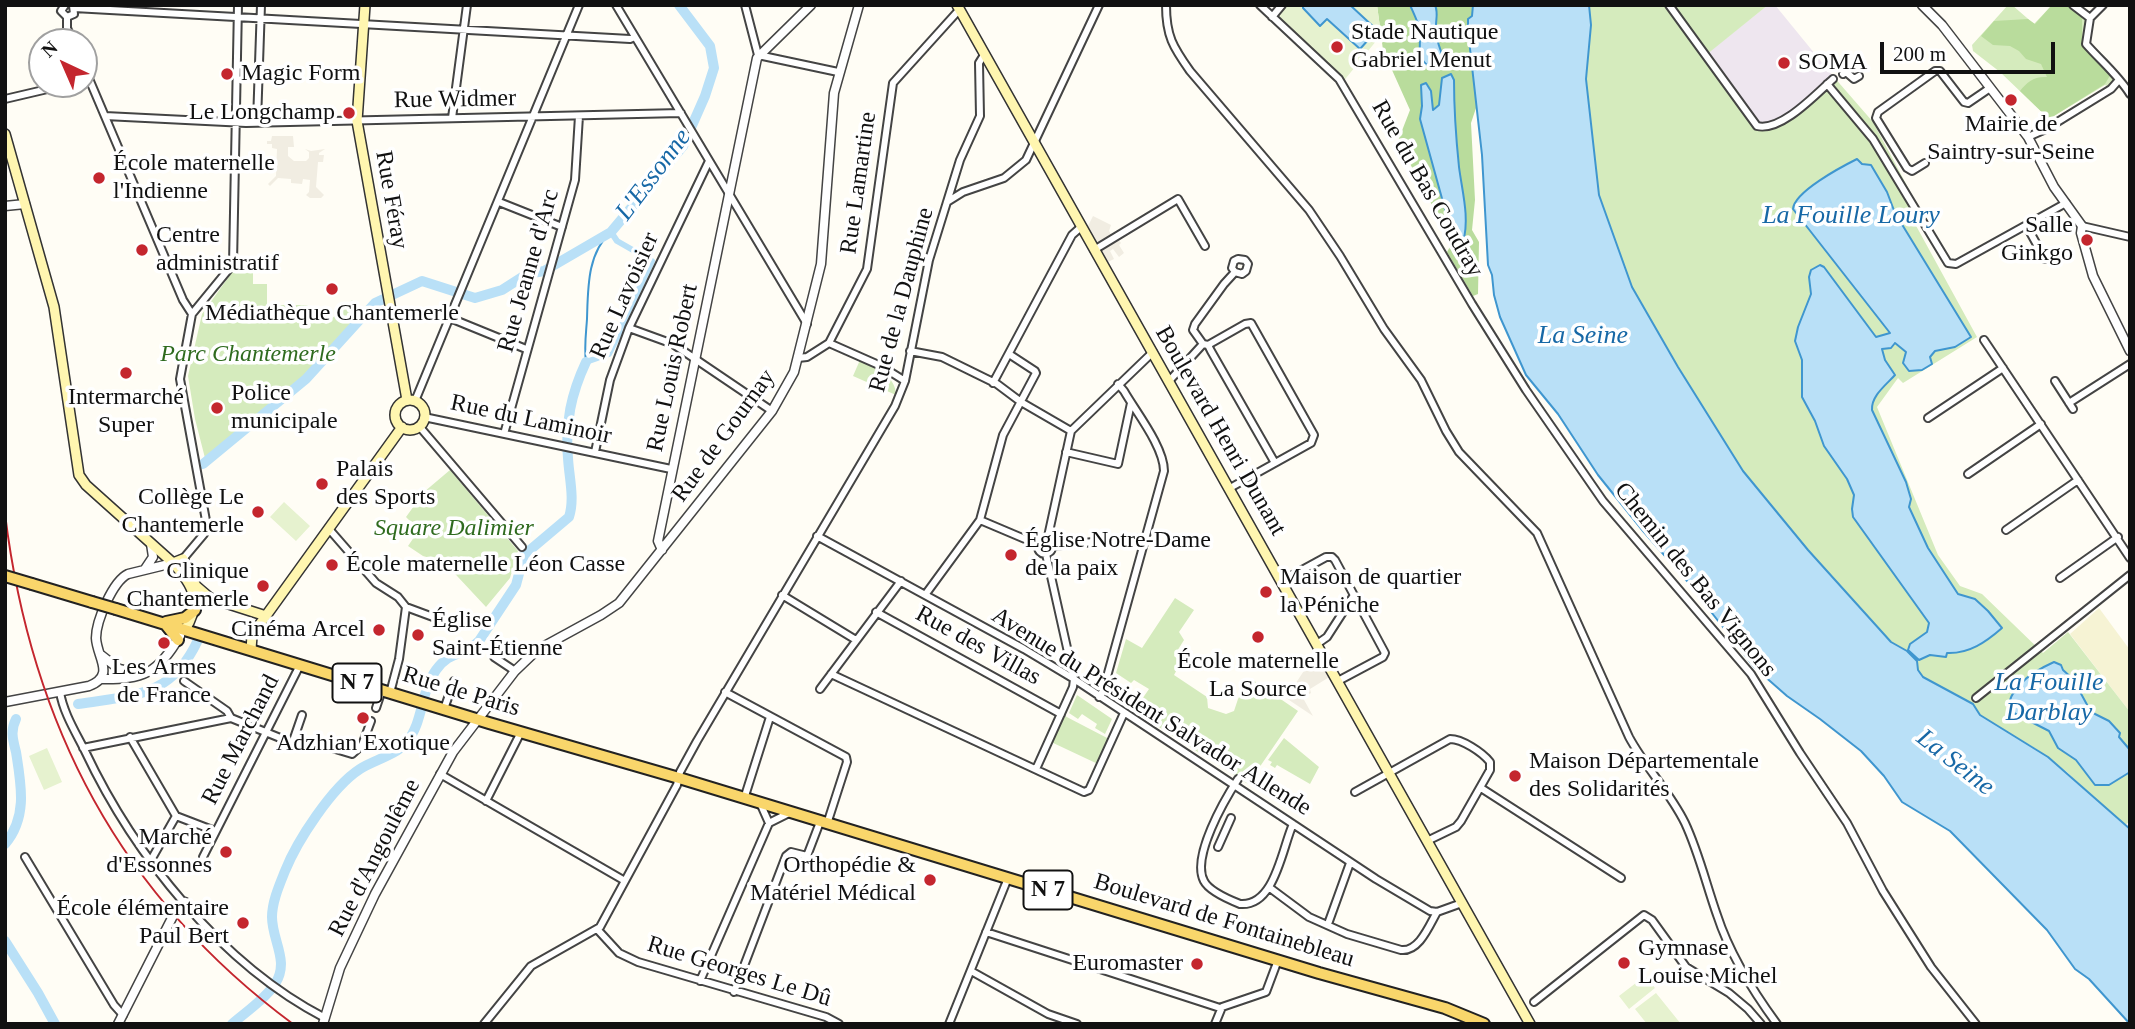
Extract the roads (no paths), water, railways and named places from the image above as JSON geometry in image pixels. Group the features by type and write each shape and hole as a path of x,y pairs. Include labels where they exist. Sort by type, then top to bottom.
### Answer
{"main road":[{"name":"Rue Féray","path":"365,5 357,121 411,401"},
{"name":"Boulevard Henri Dunant","path":"958,8 1170,380 1338,681 1387,775 1530,1024"},
{"path":"5,134 54,307 79,475 86,485 184,576 195,605 185,634"},
{"path":"411,401 423,409 424,417 419,426 409,429 396,421 395,412 399,404 411,401"},
{"path":"251,649 252,636 402,427"},
{"path":"173,563 183,559 196,586 210,598 266,616"},
{"name":"N 7","path":"5,576 164,623 185,634"},
{"path":"164,623 185,618 195,605 210,598"},
{"name":"Rue de Paris","path":"185,634 207,636 438,708 679,778"},
{"name":"Boulevard de Fontainebleau","path":"679,778 761,805 1455,1011 1484,1024"},
{"name":"Boulevard de Fontainebleau","path":"1435,1006 1469,1024"}],"street":[{"path":"183,559 204,534 207,526 180,379 192,314 233,264 238,5"},
{"path":"257,122 261,5"},
{"path":"453,118 467,5"},
{"path":"411,401 450,318 579,5"},
{"path":"616,5 807,324"},
{"path":"745,5 758,55"},
{"path":"758,55 811,5"},
{"name":"Rue de Gournay","path":"479,720 515,671 547,644 611,610 636,583 772,411 790,380 807,324 823,250 834,93 859,5"},
{"name":"Rue de la Dauphine","path":"597,929 677,785 697,741 885,423 905,381 925,274 947,202 963,192 1011,174 1026,160 1099,5"},
{"path":"1166,5 1168,35 1173,47 1210,97 1309,210 1384,329 1421,380 1459,452 1514,507 1542,542 1629,737 1685,823 1717,917 1740,969 1777,1024"},
{"name":"Rue du Bas Coudray","path":"1260,5 1339,79 1472,304"},
{"path":"1272,17 1282,5"},
{"path":"1669,5 1758,126 1769,128 1779,123 1833,79"},
{"path":"1922,5 1935,16 2028,137 2044,169 2082,226 2081,233 2093,275 2130,351"},
{"path":"2073,5 2090,18"},
{"path":"2103,5 2090,18 2086,44 2115,72 2118,81 2130,94"},
{"path":"63,6 62,13 66,17 67,28"},
{"path":"66,17 72,16 73,6 464,31 630,39 635,37"},
{"name":"Rue Lamartine","path":"829,343 869,262 893,83 958,8"},
{"path":"758,55 838,72"},
{"name":"Rue Louis Robert","path":"662,550 658,541 671,469 758,55"},
{"path":"947,202 960,160 980,116 979,63 984,55"},
{"path":"1925,163 1912,171 1907,168 1876,118 1878,112 1935,72 1940,71 1964,102 1968,103 1990,89"},
{"path":"1843,74 1846,72 1854,79 1859,76"},
{"path":"2028,137 2111,89 2118,81"},
{"path":"1827,84 1873,139 1945,260 1956,264 2066,202"},
{"path":"5,99 28,94"},
{"path":"96,98 192,314"},
{"name":"Rue Widmer","path":"105,116 236,122 579,116 683,117"},
{"name":"Rue Jeanne d'Arc","path":"504,434 575,180 579,116"},
{"name":"Rue Lavoisier","path":"595,452 610,380 629,328 709,161"},
{"path":"1094,250 1178,199 1205,246"},
{"path":"499,202 562,227"},
{"path":"5,206 25,204"},
{"path":"2026,225 2045,258"},
{"path":"2082,226 2130,237"},
{"path":"993,383 1072,235 1082,227"},
{"path":"1235,272 1193,327 1275,463"},
{"name":"Chemin des Bas Vignons","path":"1472,304 1603,501 1751,674 1847,823 1883,891 1931,967 1976,1024"},
{"path":"450,318 526,349"},
{"path":"1170,380 1205,345 1251,323 1314,435 1314,439 1230,488"},
{"path":"629,328 666,340 772,411"},
{"path":"1983,340 2130,558"},
{"path":"798,358 807,357 829,343 881,366 905,381"},
{"path":"910,351 942,357 1005,388 1021,402 1071,431"},
{"path":"1046,554 1050,552 1049,543 1071,431 1153,352"},
{"path":"925,594 980,520 1003,435 1036,372 1009,354"},
{"path":"2055,381 2071,406 2130,364"},
{"path":"1928,418 2003,369"},
{"path":"1099,697 1111,666 1160,493 1164,467 1155,443 1118,384"},
{"path":"1066,452 1118,464 1131,403"},
{"name":"Rue du Laminoir","path":"424,417 671,469"},
{"path":"1968,474 2041,425"},
{"path":"419,426 522,547"},
{"path":"2006,530 2078,480"},
{"path":"980,520 1040,545 1135,538 1146,541"},
{"path":"329,528 376,583 406,607 433,617"},
{"name":"Avenue du Président Salvador Allende","path":"817,536 1074,679 1124,713 1236,781 1350,863 1413,902 1437,912"},
{"path":"2060,579 2118,537"},
{"path":"144,570 153,556 151,544"},
{"path":"1040,545 1040,551 1046,554"},
{"path":"1036,769 1073,687 1074,679 1046,554"},
{"path":"1282,581 1326,557 1332,557 1385,650 1383,657 1338,681"},
{"path":"100,679 103,667 96,640 97,629 115,584 122,577 173,563"},
{"path":"1976,698 2130,575"},
{"path":"820,689 901,581"},
{"path":"782,595 856,640"},
{"path":"1317,644 1326,637 1354,595"},
{"path":"376,708 397,667 406,607"},
{"name":"Rue des Villas","path":"877,612 1061,714"},
{"path":"5,702 89,686 100,679 127,678 145,673 166,660 185,634"},
{"path":"101,655 119,669 145,673"},
{"path":"494,657 515,671"},
{"name":"Rue Marchand","path":"203,857 300,665"},
{"path":"831,674 1087,791 1124,713"},
{"path":"184,681 227,711 231,718"},
{"path":"438,708 454,681"},
{"path":"60,692 83,748 113,803 150,860 214,933 278,991 324,1021"},
{"path":"725,692 847,759 824,823 807,856 791,852 786,856 734,992"},
{"path":"293,741 302,715"},
{"path":"744,799 770,717"},
{"path":"83,748 231,718 293,741 309,741 352,754 362,745 371,720"},
{"name":"Rue d'Angoulême","path":"324,1021 340,968 375,894 453,752 479,720"},
{"path":"486,801 521,732"},
{"path":"130,737 176,816 215,831"},
{"path":"1356,792 1439,745 1455,739 1488,759 1490,769 1456,827 1427,841"},
{"path":"440,774 625,881"},
{"path":"1236,781 1208,833 1202,873 1205,883 1234,902 1246,905 1255,901 1270,888 1293,824"},
{"path":"1481,788 1621,878"},
{"path":"761,805 769,823"},
{"path":"700,982 769,823 789,813"},
{"path":"150,860 176,816"},
{"path":"1218,847 1231,818"},
{"path":"1208,833 1222,839"},
{"path":"25,857 122,1014"},
{"path":"1328,923 1350,863"},
{"path":"949,1024 1008,878"},
{"path":"1270,888 1309,917 1328,923 1347,934 1406,951 1416,945 1437,912 1462,903"},
{"path":"118,1024 175,912 185,902"},
{"path":"1534,1002 1644,915 1652,920 1686,967 1728,993 1748,1009 1760,1024"},
{"path":"484,1024 531,966 597,929"},
{"name":"Rue Georges Le Dû","path":"597,929 613,948 626,957 700,982 826,1017 839,1024"},
{"path":"986,932 1220,1009 1266,992 1278,960"},
{"path":"971,971 1048,1014 1077,1024"},
{"path":"1215,1024 1220,1009"}],"water":[{"path":"1303,5 1350,5 1377,30 1360,49 1327,19 1320,26"},
{"path":"1410,5 1435,5 1436,35 1445,66 1431,68 1422,59 1419,27"},
{"name":"La Seine","path":"1473,5 1589,5 1591,25 1586,79 1599,195 1632,287 1743,471 1808,550 1891,642 1907,651 1917,661 1918,670 1923,677 1973,704 1980,715 2048,757 2130,829 2130,1024 2089,979 2075,969 2047,930 1950,831 1902,802 1884,776 1861,751 1787,696 1754,667 1687,581 1598,475 1558,414 1526,375 1500,317 1488,265 1482,155 1468,31 1468,19 1472,16"},
{"path":"1451,74 1454,80 1457,145 1466,214 1463,242 1455,240 1451,231 1420,119 1421,85 1426,83 1431,91 1433,110 1439,105 1442,78"},
{"name":"La Fouille Loury","path":"1857,159 1862,164 1871,165 1887,192 1895,213 1971,337 1955,347 1935,351 1930,357 1932,364 1922,370 1909,371 1903,363 1906,352 1895,343 1891,348 1882,349 1885,360 1895,375 1880,391 1872,405 1906,482 1911,499 1909,507 1928,548 1958,594 1975,599 2002,628 1977,646 1947,653 1946,657 1930,655 1919,660 1908,650 1910,644 1927,632 1929,623 1853,517 1854,495 1847,479 1824,446 1802,397 1802,360 1795,341 1811,294 1811,270 1820,265 1824,267 1876,337 1890,333 1793,209 1795,202 1809,188"},
{"name":"La Fouille Darblay","path":"2054,662 2061,665 2073,679 2091,712 2109,721 2130,750 2130,772 2109,785 2095,785 2076,760 2058,748 2049,731 2008,710 2009,701 2024,680"}],"waterway":[{"path":"203,464 306,379 375,303 422,281 475,298 502,290 527,274 544,271 611,232 683,146 714,68 710,46 679,5"},
{"name":"L'Essonne","path":"586,362 590,272 597,250 611,232"},
{"name":"L'Essonne","path":"611,232 617,241 652,261 621,327"},
{"name":"L'Essonne","path":"586,362 609,354 620,332"},
{"name":"L'Essonne","path":"232,1024 266,995 279,976 281,959 273,926 273,906 285,871 307,830 327,801 349,777 406,743 416,726 427,688 436,670 447,659 479,641 516,585 524,555 569,517 572,495 567,445 568,421 576,386 586,362"},
{"name":"L'Essonne","path":"78,704 133,695 163,683 176,673 198,640"},
{"name":"L'Essonne","path":"5,844 17,823 21,800 13,736 16,719"},
{"name":"L'Essonne","path":"5,941 55,1024"}],"railway":[{"path":"5,514 18,591 37,665 62,734 94,800 133,862 179,920 232,974 293,1024"}],"place":[{"name":"Stade Nautique Gabriel Menut","path":"1337,47"},
{"name":"SOMA","path":"1784,63"},
{"name":"Magic Form","path":"227,74"},
{"name":"Mairie de Saintry-sur-Seine","path":"2011,100"},
{"name":"Le Longchamp","path":"349,113"},
{"name":"École maternelle l'Indienne","path":"99,178"},
{"name":"Salle Ginkgo","path":"2087,240"},
{"name":"Centre administratif","path":"142,250"},
{"name":"Médiathèque Chantemerle","path":"332,289"},
{"name":"Intermarché Super","path":"126,373"},
{"name":"Police municipale","path":"217,408"},
{"name":"Palais des Sports","path":"322,484"},
{"name":"Collège Le Chantemerle","path":"258,512"},
{"name":"Église Notre-Dame de la paix","path":"1011,555"},
{"name":"École maternelle Léon Casse","path":"332,565"},
{"name":"Clinique Chantemerle","path":"263,586"},
{"name":"Maison de quartier la Péniche","path":"1266,592"},
{"name":"Cinéma Arcel","path":"379,630"},
{"name":"Église Saint-Étienne","path":"418,635"},
{"name":"École maternelle La Source","path":"1258,637"},
{"name":"Les Armes de France","path":"164,643"},
{"name":"Adzhian Exotique","path":"363,718"},
{"name":"Maison Départementale des Solidarités","path":"1515,776"},
{"name":"Marché d'Essonnes","path":"226,852"},
{"name":"Orthopédie & Matériel Médical","path":"930,880"},
{"name":"École élémentaire Paul Bert","path":"243,923"},
{"name":"Gymnase Louise Michel","path":"1624,963"},
{"name":"Euromaster","path":"1197,964"}],"park label":[{"name":"Parc Chantemerle","path":"248,355"},
{"name":"Square Dalimier","path":"454,529"}]}
